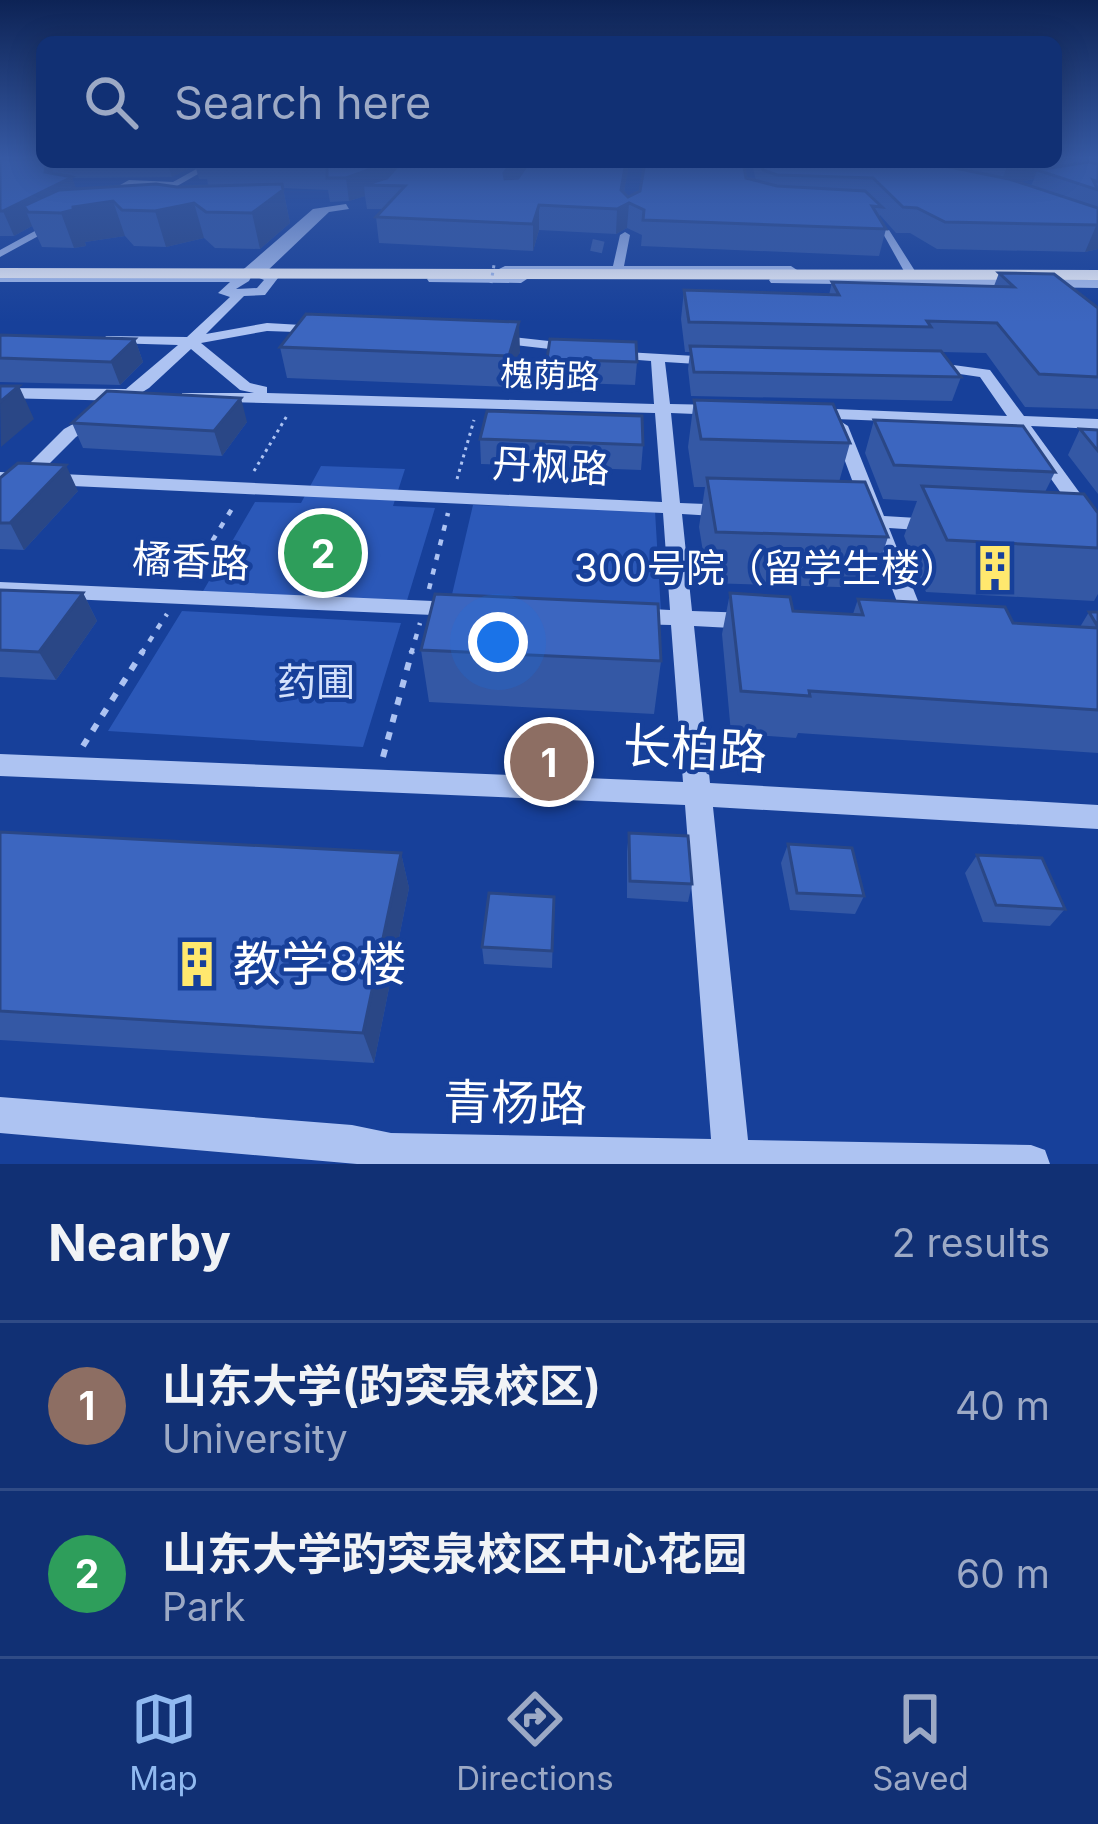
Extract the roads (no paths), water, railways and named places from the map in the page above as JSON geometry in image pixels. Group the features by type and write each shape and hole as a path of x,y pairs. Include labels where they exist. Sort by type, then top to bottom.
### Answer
{"main road":[{"path":"0,273 250,280 1034,282 1098,277"}],"street":[{"path":"0,503 70,433 130,394 190,341 322,213"},
{"path":"0,254 74,214"},
{"path":"874,214 909,271"},
{"path":"618,269 626,228"},
{"path":"591,269 596,252"},
{"path":"250,280 591,269 1098,277"},
{"path":"1034,282 1058,301"},
{"path":"100,339 190,341 267,327 336,331"},
{"path":"474,338 658,360 726,361"},
{"path":"190,341 244,387 297,399"},
{"path":"658,360 731,1157"},
{"path":"909,365 955,366 985,373 1098,534"},
{"path":"0,393 154,395"},
{"name":"槐荫路","path":"178,395 749,411"},
{"path":"792,412 1098,424"},
{"path":"836,414 917,627"},
{"name":"丹枫路","path":"0,477 762,513"},
{"path":"830,518 965,527"},
{"path":"1076,534 1098,534"},
{"name":"橘香路","path":"0,589 471,610"},
{"path":"611,616 776,622"},
{"name":"长柏路","path":"0,764 698,794 1098,817"},
{"name":"青杨路","path":"0,1115 352,1144 391,1153 1031,1164"}],"tunnel":[{"path":"596,252 599,239"}],"place":[{"name":"山东大学趵突泉校区中心花园","path":"323,553"},
{"name":"300号院（留学生楼）","path":"995,568"},
{"name":"山东大学(趵突泉校区)","path":"549,762"},
{"name":"教学8楼","path":"197,964"}],"park label":[{"name":"药圃","path":"316,682"}]}
